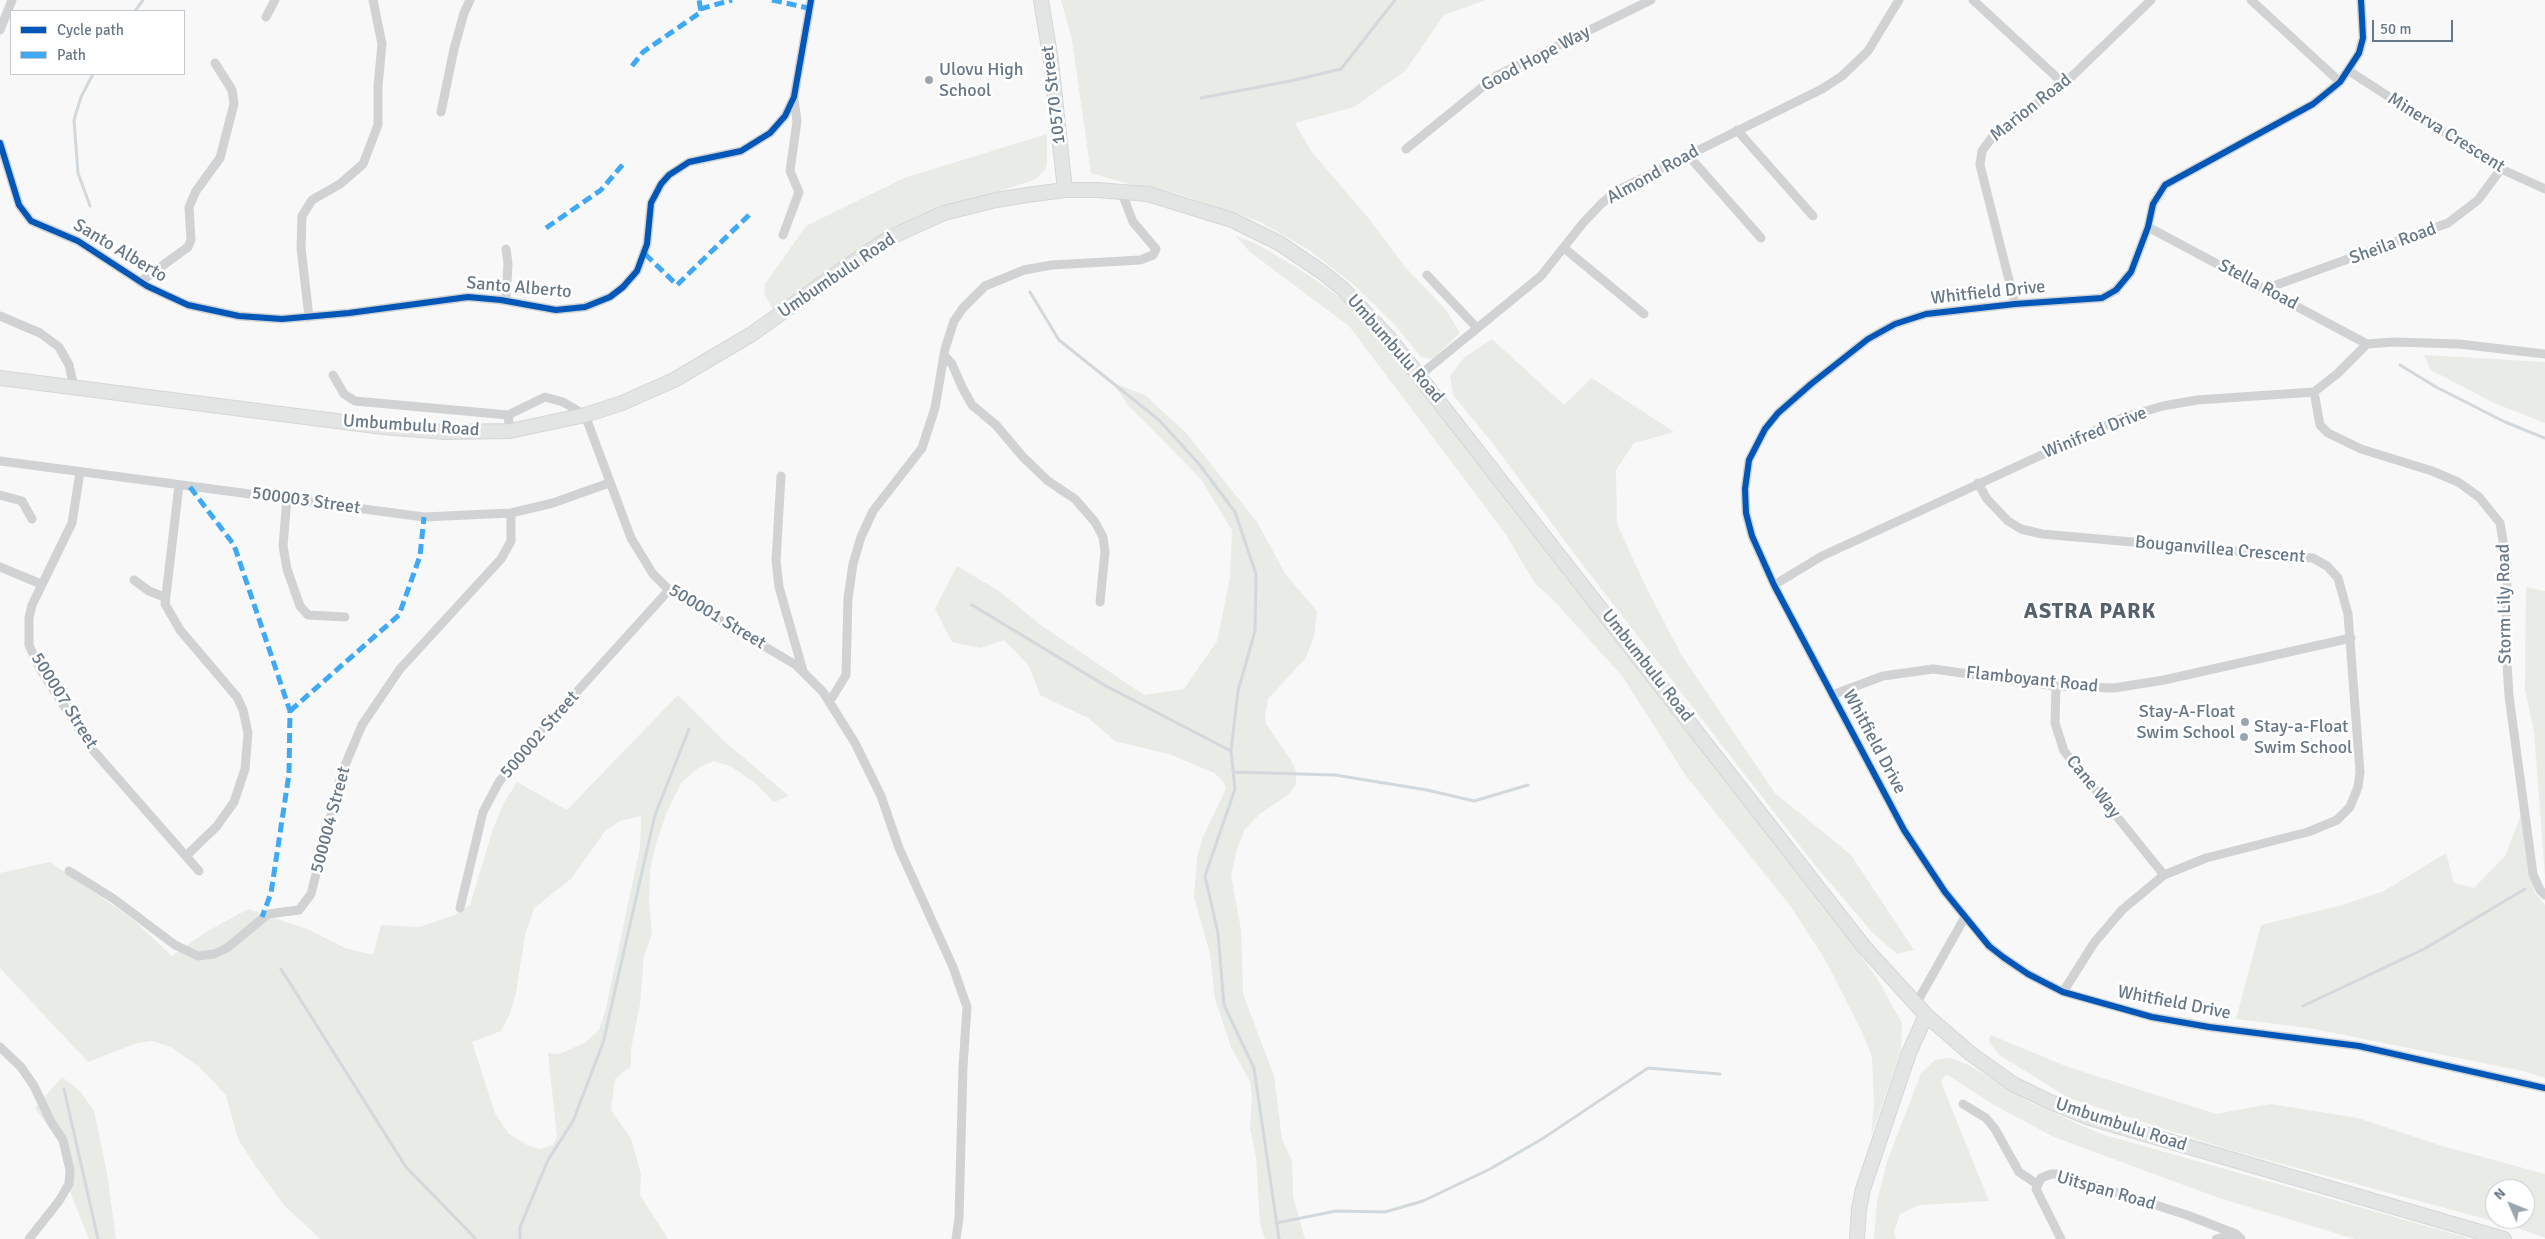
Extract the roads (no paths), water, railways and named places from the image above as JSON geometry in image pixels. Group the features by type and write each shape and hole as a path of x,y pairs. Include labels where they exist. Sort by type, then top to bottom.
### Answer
{"main road":[{"name":"10570 Street","path":"1041,0 1065,190"},
{"name":"Umbumbulu Road","path":"0,378 382,427 445,432 510,431 585,415 629,400 696,368 752,334 865,253 923,222 996,200 1065,190 1121,191 1157,196 1232,220 1255,229 1296,253 1343,289 1390,338 1865,948 1926,1015 2002,1077 2050,1102 2090,1118 2504,1239"},
{"path":"1857,1239 1859,1209 1863,1189 1906,1061 1926,1015"}],"street":[{"path":"0,30 12,0"},
{"path":"266,17 275,0"},
{"path":"310,317 301,248 302,216 312,200 340,184 364,164 378,125 378,86 382,44 373,0"},
{"path":"441,112 456,40 470,0"},
{"name":"Santo Alberto","path":"0,142 19,204 30,221 78,242 166,297 208,310 264,318 310,317 454,298 484,298 556,310 571,310 601,302 628,282 640,265 647,244 651,202 660,184 679,166 688,162 741,151 761,140 785,116 794,96 811,0"},
{"name":"Good Hope Way","path":"1406,148 1492,78 1650,0"},
{"name":"Almond Road","path":"1420,375 1541,276 1595,210 1618,190 1687,154 1822,89 1842,76 1868,51 1899,0"},
{"path":"1973,0 2064,84"},
{"name":"Marion Road","path":"2016,304 1980,165 1982,151 1993,136 2064,84 2151,0"},
{"path":"2251,0 2340,82"},
{"name":"Whitfield Drive","path":"2361,0 2363,38 2359,53 2340,82 2313,104 2166,185 2153,204 2148,227 2131,272 2116,290 2102,298 2016,304 1926,314 1894,324 1868,339 1837,362 1778,413 1759,439 1749,460 1745,489 1746,513 1752,536 1774,585 1904,830 1964,917 1989,946 2003,958 2028,974 2063,992 2152,1017 2359,1046 2545,1088"},
{"path":"140,282 188,246 191,240 188,207 196,191 220,158 234,104 232,90 215,63"},
{"name":"Minerva Crescent","path":"2349,71 2501,169 2545,189"},
{"path":"783,235 799,192 790,171 797,121 794,96"},
{"path":"1737,130 1813,216"},
{"path":"1687,154 1761,238"},
{"name":"Sheila Road","path":"2266,289 2448,223 2478,200 2501,169"},
{"path":"830,701 846,674 848,598 853,564 861,537 873,511 922,448 935,408 944,355 954,321 963,308 985,286 999,278 1042,266 1140,260 1153,255 1156,249 1133,222 1121,191"},
{"name":"Stella Road","path":"2148,227 2366,344"},
{"path":"1564,248 1644,314"},
{"path":"506,249 508,263 506,301"},
{"path":"1426,275 1477,328"},
{"path":"0,316 40,333 59,347 69,365 74,387"},
{"path":"2314,392 2337,374 2366,344 2393,342 2459,344 2545,354"},
{"path":"944,355 952,364 972,405 996,425 1041,475 1075,499 1095,522 1103,537 1105,552 1100,602"},
{"path":"333,375 344,394 356,401 508,416 545,397 563,402 585,415"},
{"name":"Winifred Drive","path":"1774,585 1822,556 2122,418 2163,406 2197,400 2314,392"},
{"name":"Storm Lily Road","path":"2314,392 2320,425 2328,433 2360,449 2432,471 2458,482 2479,497 2500,523 2507,564 2506,647 2509,696 2528,850 2536,883 2545,895"},
{"name":"500001 Street","path":"585,415 631,538 653,574 669,590 779,654 803,672 830,701 855,743 881,796 900,848 964,992 967,1007 963,1066 959,1218 956,1239"},
{"path":"508,416 510,431"},
{"name":"500003 Street","path":"0,461 424,517 511,513 554,503 609,483"},
{"name":"500007 Street","path":"80,472 72,523 32,605 28,630 29,644 40,670 92,749 199,870"},
{"path":"781,476 776,561 779,587 803,672"},
{"name":"Bouganvillea Crescent","path":"1978,483 1987,499 2008,521 2021,528 2042,534 2313,558 2327,566 2338,578 2348,614 2360,772 2358,787 2350,807 2337,820 2308,832 2206,858 2164,875 2122,910 2094,943 2075,970 2063,992"},
{"path":"179,485 164,597 168,612 180,630 237,697 243,710 248,733 244,769 234,802 217,826 186,856"},
{"path":"0,495 22,501 32,519"},
{"path":"287,498 283,546 287,569 300,606 308,615 345,617"},
{"name":"500004 Street","path":"69,872 114,899 174,945 198,956 214,954 227,948 268,914 299,910 311,894 341,775 362,725 400,669 501,559 511,541 511,513"},
{"path":"0,567 41,584"},
{"path":"134,580 153,594 164,597"},
{"name":"500002 Street","path":"460,908 483,812 499,782 525,749 669,590"},
{"name":"Flamboyant Road","path":"1832,695 1883,676 1932,669 2056,686 2114,688 2156,682 2351,638"},
{"name":"Cane Way","path":"2056,686 2055,723 2064,751 2164,875"},
{"path":"1916,1004 1964,917"},
{"path":"0,1047 21,1067 63,1140 70,1170 68,1184 59,1201 29,1239"},
{"path":"1963,1104 1986,1118 1995,1129 2019,1172 2037,1184"},
{"name":"Uitspan Road","path":"2061,1239 2037,1192 2037,1184 2044,1176 2058,1174 2187,1215 2239,1236"},
{"name":"Uitspan Road","path":"2216,1239 2239,1236"}],"waterway":[{"path":"136,10 143,0"},
{"path":"1201,98 1341,69 1395,0"},
{"path":"90,206 78,173 74,120 81,97 92,75"},
{"path":"1030,292 1059,340 1159,420 1199,464 1235,512 1256,574 1255,631 1238,691 1231,751 1235,789 1205,876 1218,933 1224,1005 1254,1068 1279,1239"},
{"path":"2400,365 2436,387 2505,422 2545,438"},
{"path":"972,605 1106,686 1231,751"},
{"path":"520,1239 520,1227 548,1160 573,1121 603,1043 655,815 689,729"},
{"path":"1233,772 1335,775 1427,790 1474,801 1528,785"},
{"path":"2303,1006 2424,949 2525,889"},
{"path":"281,969 406,1167 476,1239"},
{"path":"1276,1223 1336,1211 1385,1212 1423,1201 1490,1169 1542,1139 1648,1068 1720,1074"},
{"path":"64,1089 98,1239"}],"place":[{"name":"Ulovu High School","path":"929,80"},
{"name":"Stay-A-Float Swim School","path":"2245,722"},
{"name":"Stay-a-Float Swim School","path":"2244,737"}],"district":[{"name":"ASTRA PARK","path":"2090,612"}]}
